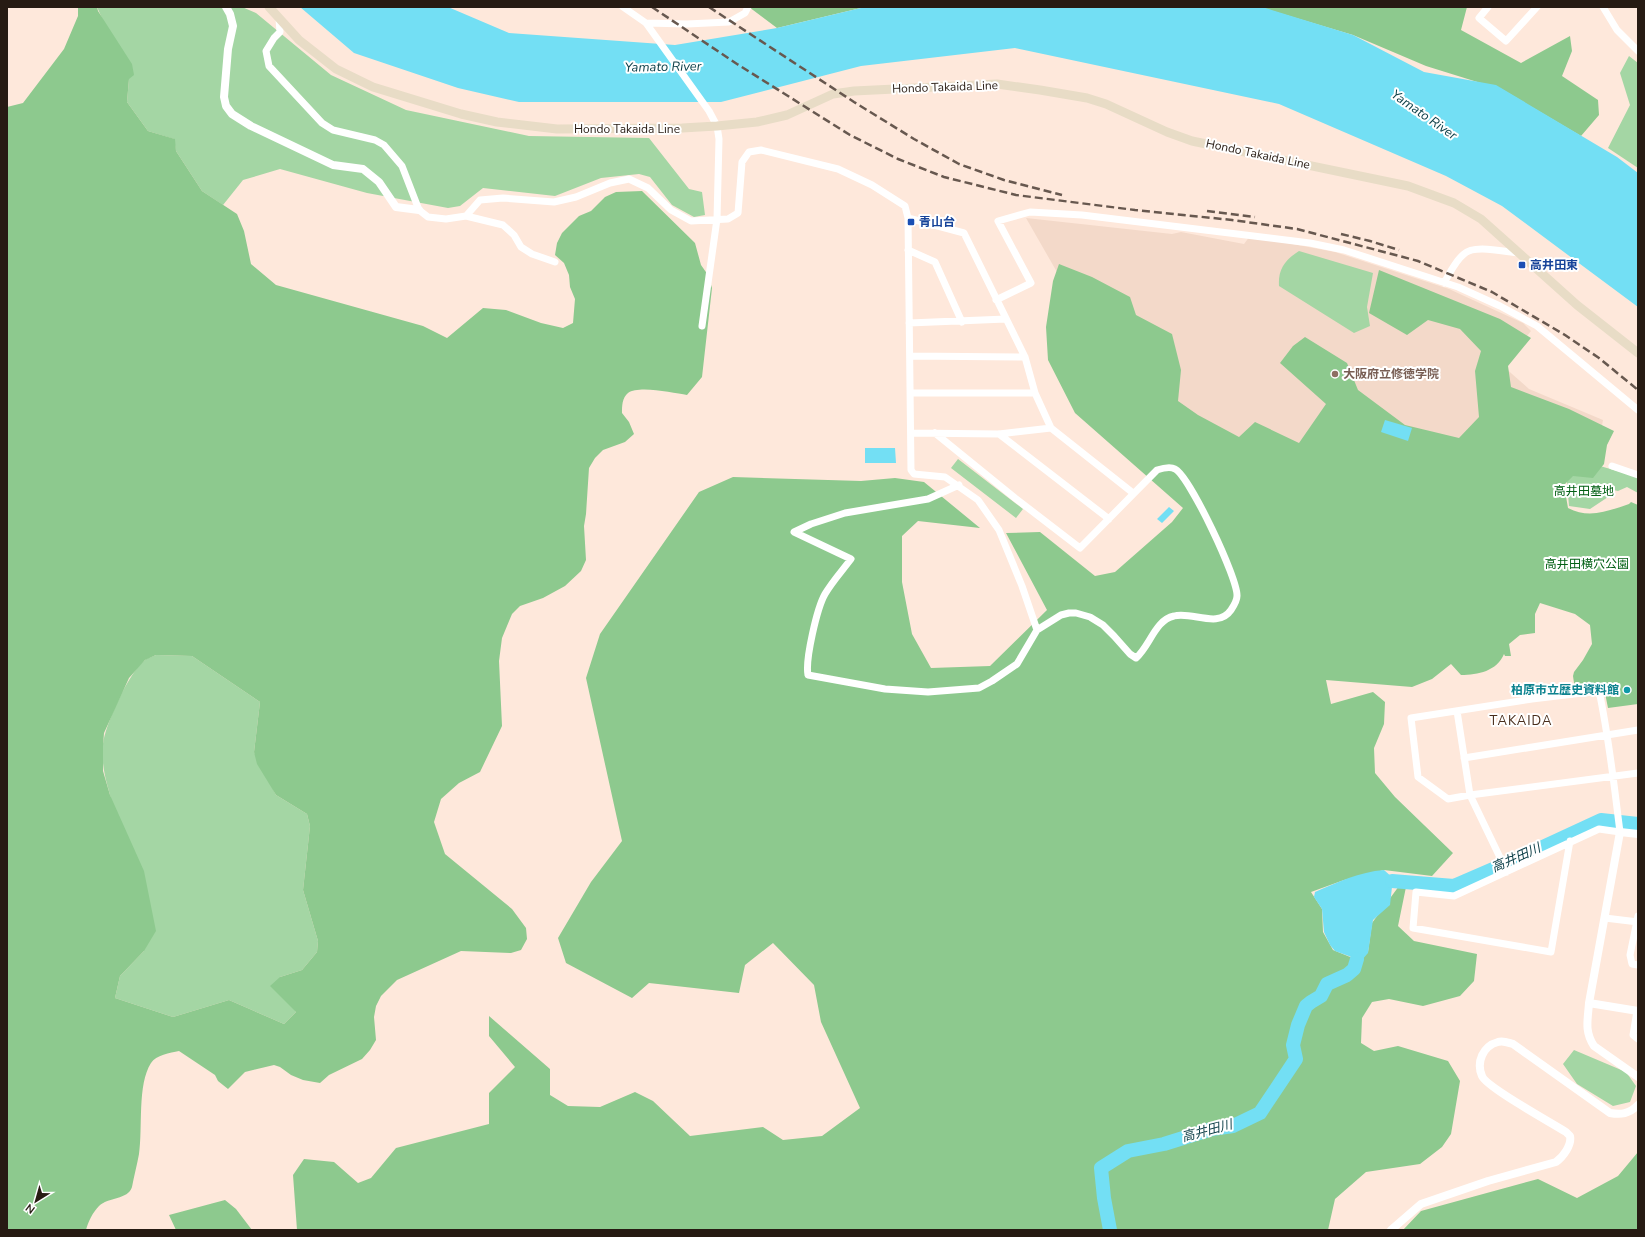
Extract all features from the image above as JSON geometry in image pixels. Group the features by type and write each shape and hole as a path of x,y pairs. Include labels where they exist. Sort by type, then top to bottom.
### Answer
{"main road":[{"name":"Hondo Takaida Line","path":"269,7 299,40 336,69 373,88 468,116 498,122 557,129 682,128 757,122 787,115 833,94 854,91 997,84 1087,98 1106,104 1167,132 1192,141 1408,186 1454,203 1481,219 1577,305 1638,353"}],"street":[{"path":"226,7 230,14 233,26 228,49 224,97 226,106 232,114 251,126 333,164 364,170 379,182 396,207 419,210 428,217 446,219 466,216 503,225 514,235 522,247 532,254 555,262"},
{"path":"623,7 648,26 709,111 717,126 719,139 717,219 702,326"},
{"path":"648,26 730,22 745,13 748,7"},
{"path":"1488,7 1479,18 1506,42 1533,8"},
{"path":"1603,7 1617,30 1638,51"},
{"path":"279,19 280,32 274,38 266,52 270,66 322,123 334,130 375,140 384,145 402,166 419,210"},
{"path":"466,216 480,200 503,198 554,202 576,197 610,183 629,179 648,188 671,210 691,222 728,219 738,213 742,162 748,152 762,150 838,169 872,185 905,206 908,218 911,470 914,474 945,477 959,485 978,500 999,530 1022,586 1037,630"},
{"path":"996,300 1031,283 998,221 1030,212 1082,215 1310,243 1344,250 1458,287 1500,306 1537,326 1638,410"},
{"path":"908,218 964,233 1024,357 1035,393 1051,428 1133,493"},
{"path":"1444,283 1451,270 1464,253 1477,249 1489,249 1502,252 1519,253"},
{"path":"908,250 935,262 962,322"},
{"path":"909,323 1006,319"},
{"path":"910,356 1024,357"},
{"path":"910,393 1035,393"},
{"path":"911,432 999,434 1051,428"},
{"path":"935,433 1015,498 1080,548 1157,470 1167,467 1175,468 1184,478 1217,541 1236,586 1237,597 1231,610 1224,618 1214,619 1191,615 1175,615 1168,618 1153,635 1143,652 1136,658 1130,654 1103,625 1090,617 1076,613 1061,615 1037,630 1017,664 979,688 928,692 892,689 808,675 807,669 812,638 824,595 851,559 794,532 811,524 845,513 928,499 959,485"},
{"path":"999,434 1108,519"},
{"path":"1612,466 1638,475"},
{"path":"1638,773 1612,777 1470,795 1448,799 1418,777 1411,718 1532,699 1599,691 1606,735 1612,777 1619,825 1586,1023 1589,1039 1594,1046 1638,1077"},
{"path":"1457,711 1470,795 1504,867"},
{"path":"1464,758 1638,730"},
{"path":"1570,841 1552,952 1413,928 1416,892 1454,896 1504,867 1599,829 1619,825 1638,834"},
{"path":"1604,918 1638,920 1630,955 1632,964 1638,965"},
{"path":"1589,1003 1637,1011 1633,1035 1638,1038"},
{"path":"1391,1230 1421,1204 1488,1181 1556,1162 1560,1160 1570,1144 1570,1136 1566,1132 1484,1080 1479,1065 1481,1055 1488,1047 1498,1042 1513,1044 1610,1113 1622,1114 1634,1109 1638,1105"}],"shaded area":[{"name":"大阪府立修徳学院","path":"1026,218 1172,234 1181,232 1244,244 1250,236 1335,252 1449,289 1523,323 1531,331 1503,366 1529,389 1603,420 1595,463 1378,521 1175,409 1065,286"}],"green space":[{"path":"78,7 97,7 98,11 132,64 134,75 129,79 127,102 148,131 175,139 176,151 202,191 237,214 244,231 251,264 276,285 423,326 447,338 483,308 506,310 541,323 563,328 573,323 575,299 570,287 569,275 564,263 555,255 557,243 562,233 579,216 591,211 605,197 616,192 642,191 695,243 701,265 708,275 712,288 702,377 687,395 657,390 640,390 628,393 623,400 622,413 629,422 634,434 625,442 603,450 595,458 589,468 584,526 586,560 581,571 565,586 543,598 520,606 512,614 502,638 499,661 502,726 480,772 459,783 441,799 434,822 445,854 512,909 526,928 527,939 521,950 511,953 461,951 397,980 381,996 376,1006 374,1017 376,1040 370,1050 362,1059 329,1075 320,1083 303,1080 274,1065 245,1072 228,1089 218,1081 215,1075 179,1051 156,1058 151,1063 144,1083 141,1107 139,1154 130,1191 99,1206 91,1217 86,1230 7,1230 7,107 23,103 64,49 78,16","holes":["156,655 192,656 260,702 254,752 257,764 276,795 307,814 310,826 303,890 318,941 317,952 302,970 280,977 270,986 296,1012 284,1024 229,1000 173,1017 115,998 120,976 144,951 156,931 144,871 110,795 103,771 104,733 129,678 145,660"]},
{"path":"97,7 242,7 256,13 331,75 406,110 529,136 649,138 689,189 702,192 705,215 694,217 672,205 650,177 639,174 601,178 555,196 483,188 460,206 448,208 367,193 280,169 243,180 223,205 202,191 176,151 174,139 148,131 127,102 129,79"},
{"path":"749,7 865,7 777,28"},
{"path":"1259,7 1467,7 1461,30 1521,63 1570,36 1572,51 1562,76 1598,100 1599,115 1581,136 1503,90 1426,66 1353,35"},
{"path":"1629,56 1638,63 1638,168 1608,148 1630,105 1620,73"},
{"path":"1299,251 1373,273 1367,307 1370,326 1354,333 1279,286 1283,266"},
{"name":"高井田横穴公園","path":"1059,264 1092,277 1130,297 1136,315 1172,334 1181,370 1178,401 1198,415 1239,437 1255,422 1299,443 1326,404 1280,363 1293,346 1305,337 1347,363 1358,390 1405,425 1459,438 1479,417 1475,371 1481,351 1460,329 1428,320 1407,335 1369,313 1379,270 1500,319 1531,338 1508,366 1511,387 1569,409 1614,431 1607,445 1604,464 1593,478 1573,476 1564,485 1568,508 1583,513 1598,513 1621,507 1631,502 1638,505 1638,704 1608,708 1604,688 1575,690 1573,676 1574,672 1592,644 1590,625 1575,614 1540,603 1535,614 1535,633 1520,635 1509,644 1511,656 1505,656 1504,654 1497,664 1486,671 1461,675 1451,664 1432,679 1412,687 1326,680 1331,704 1373,692 1385,702 1384,724 1374,748 1375,773 1395,797 1453,853 1432,876 1384,870 1344,880 1311,892 1322,909 1323,932 1333,950 1360,961 1368,952 1372,923 1399,886 1406,887 1398,926 1414,941 1477,954 1474,981 1460,996 1423,1006 1389,999 1372,1002 1362,1018 1361,1043 1374,1051 1398,1046 1448,1061 1460,1081 1451,1134 1442,1147 1420,1164 1366,1172 1335,1199 1328,1230 297,1230 293,1175 304,1159 334,1162 358,1183 371,1178 396,1148 489,1124 489,1093 515,1067 489,1036 489,1016 550,1069 550,1095 568,1106 600,1107 635,1092 653,1101 690,1136 763,1127 783,1140 822,1136 860,1108 821,1022 814,985 773,943 745,965 739,993 649,983 632,998 566,963 558,938 591,882 622,841 586,678 600,634 699,492 733,477 861,481 895,478 924,482 980,528 918,521 902,536 902,582 912,634 931,668 990,666 1047,610 1006,533 1040,532 1095,576 1115,572 1172,522 1183,508 1075,413 1048,360 1046,327 1053,281"},
{"path":"958,459 1023,509 1016,518 951,468"},
{"name":"高井田墓地","path":"1600,466 1638,477 1638,493 1627,487 1618,491 1609,489 1608,497 1590,509 1569,506 1566,471"},
{"path":"156,655 192,656 260,702 254,752 276,795 307,814 310,826 303,890 318,941 317,952 302,970 280,977 296,1012 284,1024 229,1000 173,1017 115,998 120,976 144,951 105,776 103,764 103,744 113,712 125,687 139,666 146,659"},
{"path":"1574,1050 1626,1072 1636,1086 1630,1102 1613,1106 1577,1084 1563,1064"},
{"path":"1638,1152 1638,1230 1403,1230 1421,1211 1538,1179 1577,1198 1618,1176"},
{"path":"225,1200 236,1209 252,1230 176,1230 169,1215"}],"water":[{"name":"Yamato River","path":"300,7 448,7 509,33 675,45 777,28 865,7 1262,7 1353,35 1424,72 1496,85 1617,157 1638,173 1638,307 1502,206 1446,176 1279,104 1015,48 861,66 721,102 519,102 458,88 354,53"},
{"path":"1385,420 1412,428 1408,441 1381,432"},
{"path":"865,448 895,448 896,463 865,463"},
{"path":"1169,507 1174,511 1162,523 1157,519"},
{"path":"1384,870 1393,878 1390,905 1373,920 1368,953 1354,969 1357,959 1335,951 1330,945 1324,932 1322,909 1314,897 1315,892 1357,875"}],"waterway":[{"name":"高井田川","path":"1392,881 1454,886 1601,820 1638,824"},
{"name":"高井田川","path":"1110,1230 1104,1198 1101,1168 1128,1151 1164,1144 1212,1129 1233,1126 1260,1113 1296,1059 1293,1045 1298,1025 1306,1006 1321,996 1327,984 1347,975 1354,969 1357,959"}],"railway":[{"path":"652,7 737,64 850,135 898,159 944,177 1016,195 1297,229 1418,261 1492,292 1565,335 1599,358 1638,390"},
{"path":"709,7 854,102 914,139 959,164 1004,180 1062,195"},
{"path":"1207,211 1255,217"},
{"path":"1341,234 1399,250"}],"place":[{"name":"青山台","path":"911,222"},
{"name":"高井田東","path":"1522,265"},
{"name":"大阪府立修徳学院","path":"1335,374"},
{"name":"柏原市立歴史資料館","path":"1627,690"}],"district":[{"name":"TAKAIDA","path":"1521,721"}]}
